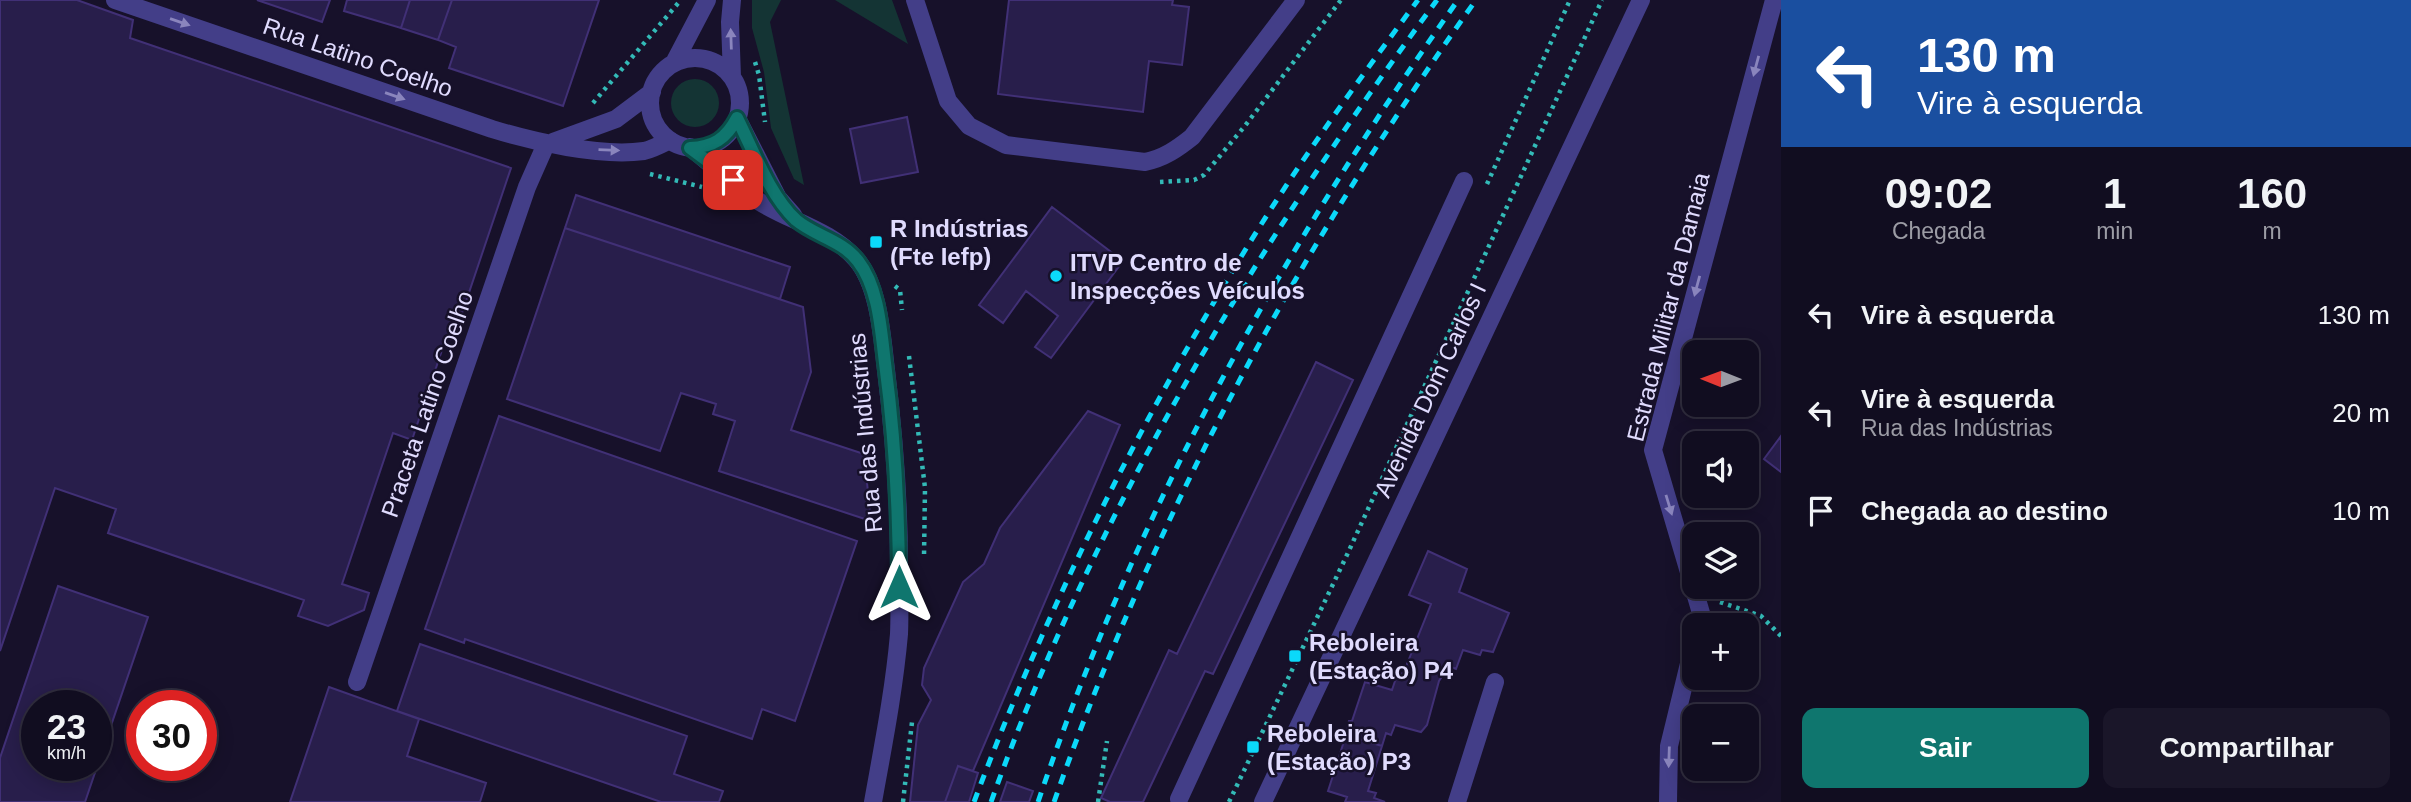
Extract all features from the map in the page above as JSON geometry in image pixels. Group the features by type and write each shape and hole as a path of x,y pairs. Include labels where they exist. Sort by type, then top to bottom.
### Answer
{"street":[{"name":"Rua Latino Coelho","path":"115,0 492,129 546,144 607,150 646,150 670,140"},
{"path":"674,63 687,59 712,61 732,77 738,90 740,105 730,132 718,141 704,147 690,148 670,140 660,131 653,119 651,106 652,92 660,75 674,63 707,0"},
{"path":"732,0 732,77"},
{"path":"915,0 948,101 969,126 1006,145 1145,162 1177,150 1192,137 1296,0"},
{"name":"Avenida Dom Carlos I","path":"1263,802 1641,0"},
{"name":"Estrada Militar da Damaia","path":"1701,613 1653,450 1774,0"},
{"path":"546,144 616,119 652,92"},
{"name":"Rua das Indústrias","path":"737,118 778,198 797,221"},
{"name":"Praceta Latino Coelho","path":"357,682 527,187 546,144"},
{"name":"Rua das Indústrias","path":"690,148 752,198 834,241 857,260 865,272 872,292 882,336 894,429 899,498 899,632 893,690 873,802"},
{"path":"1179,799 1464,181"},
{"path":"1457,802 1495,682"},
{"path":"1668,802 1669,746 1683,690"}],"path":[{"path":"593,103 681,0"},
{"path":"1153,183 1194,180 1204,175 1341,0"},
{"path":"1229,802 1346,557 1602,0"},
{"path":"1698,602 1721,602 1761,616 1781,636"},
{"path":"1098,802 1107,741"}],"green space":[{"path":"752,0 781,0 770,22 804,185 794,179 771,128 764,72 752,28"},
{"path":"835,0 892,0 908,44"},
{"path":"695,79 712,86 719,103 712,120 695,127 678,120 671,103 678,86"}],"building":[{"path":"0,0 77,0 133,20 130,38 511,168 453,340 446,338 412,440 393,433 342,584 369,593 364,610 328,626 298,616 304,600 108,533 116,509 55,488 0,651"},
{"path":"257,0 330,0 322,22"},
{"path":"347,0 410,0 401,28 344,11"},
{"path":"410,0 452,0 438,40 401,28"},
{"path":"452,0 599,0 563,106 449,68 456,47 438,40"},
{"path":"1009,0 1173,0 1172,5 1189,7 1182,65 1149,61 1143,112 998,94"},
{"path":"907,117 918,172 861,183 850,129"},
{"path":"576,195 790,267 780,299 565,228"},
{"name":"ITVP Centro de Inspecções Veículos","path":"1052,207 1123,261 1051,358 1035,347 1058,316 1026,291 1003,323 979,305"},
{"path":"565,228 803,307 811,372 791,430 864,454 871,521 719,471 735,421 713,414 716,404 681,393 660,451 507,399"},
{"path":"1316,362 1353,380 1213,674 1205,671 1143,802 1110,802 1101,798 1169,650 1177,654"},
{"path":"1088,411 1120,425 973,771 958,766 945,802 910,802 918,725 931,700 922,685 924,668 963,582 984,564 1000,528"},
{"path":"499,416 857,541 795,721 762,709 752,739 465,639 464,643 425,629"},
{"path":"1781,436 1781,472 1764,459"},
{"path":"1428,551 1467,569 1459,592 1509,613 1493,652 1482,650 1480,655 1463,650 1456,669 1449,666 1439,681 1427,725 1421,732 1395,725 1391,735 1386,733 1382,746 1346,735 1365,682 1392,690 1398,672 1403,674 1431,604 1409,595"},
{"path":"58,586 148,617 112,723 112,690 23,690"},
{"path":"420,644 687,736 674,774 723,791 719,802 661,802 397,711"},
{"path":"329,687 419,719 407,756 486,783 480,802 290,802"},
{"path":"21,696 21,781 92,781 85,802 0,802 0,758"},
{"path":"1346,735 1382,746 1368,791 1376,793 1374,798 1385,802 1345,802 1347,797 1328,791"},
{"path":"958,766 978,773 969,802 945,802"},
{"path":"1007,782 1033,791 1029,802 1000,802"}],"railway":[{"path":"974,802 1063,590 1167,385 1285,187 1418,0"},
{"path":"991,802 1033,694 1079,589 1130,486 1185,385 1243,286 1305,189 1437,0"},
{"path":"1038,802 1077,694 1120,589 1167,486 1218,386 1331,191 1458,0"},
{"path":"1054,802 1094,695 1138,590 1185,487 1236,386 1350,189 1476,0"}],"place":[{"name":"R Indústrias (Fte Iefp)","path":"876,242"},
{"name":"ITVP Centro de Inspecções Veículos","path":"1056,276"},
{"name":"Reboleira (Estação) P4","path":"1295,656"},
{"name":"Reboleira (Estação) P3","path":"1253,747"}],"route":[{"path":"733,180 690,148 704,147 718,141 730,132 737,118 778,198 797,221 849,251 865,272 880,323 894,429 899,498 899,587"}]}
